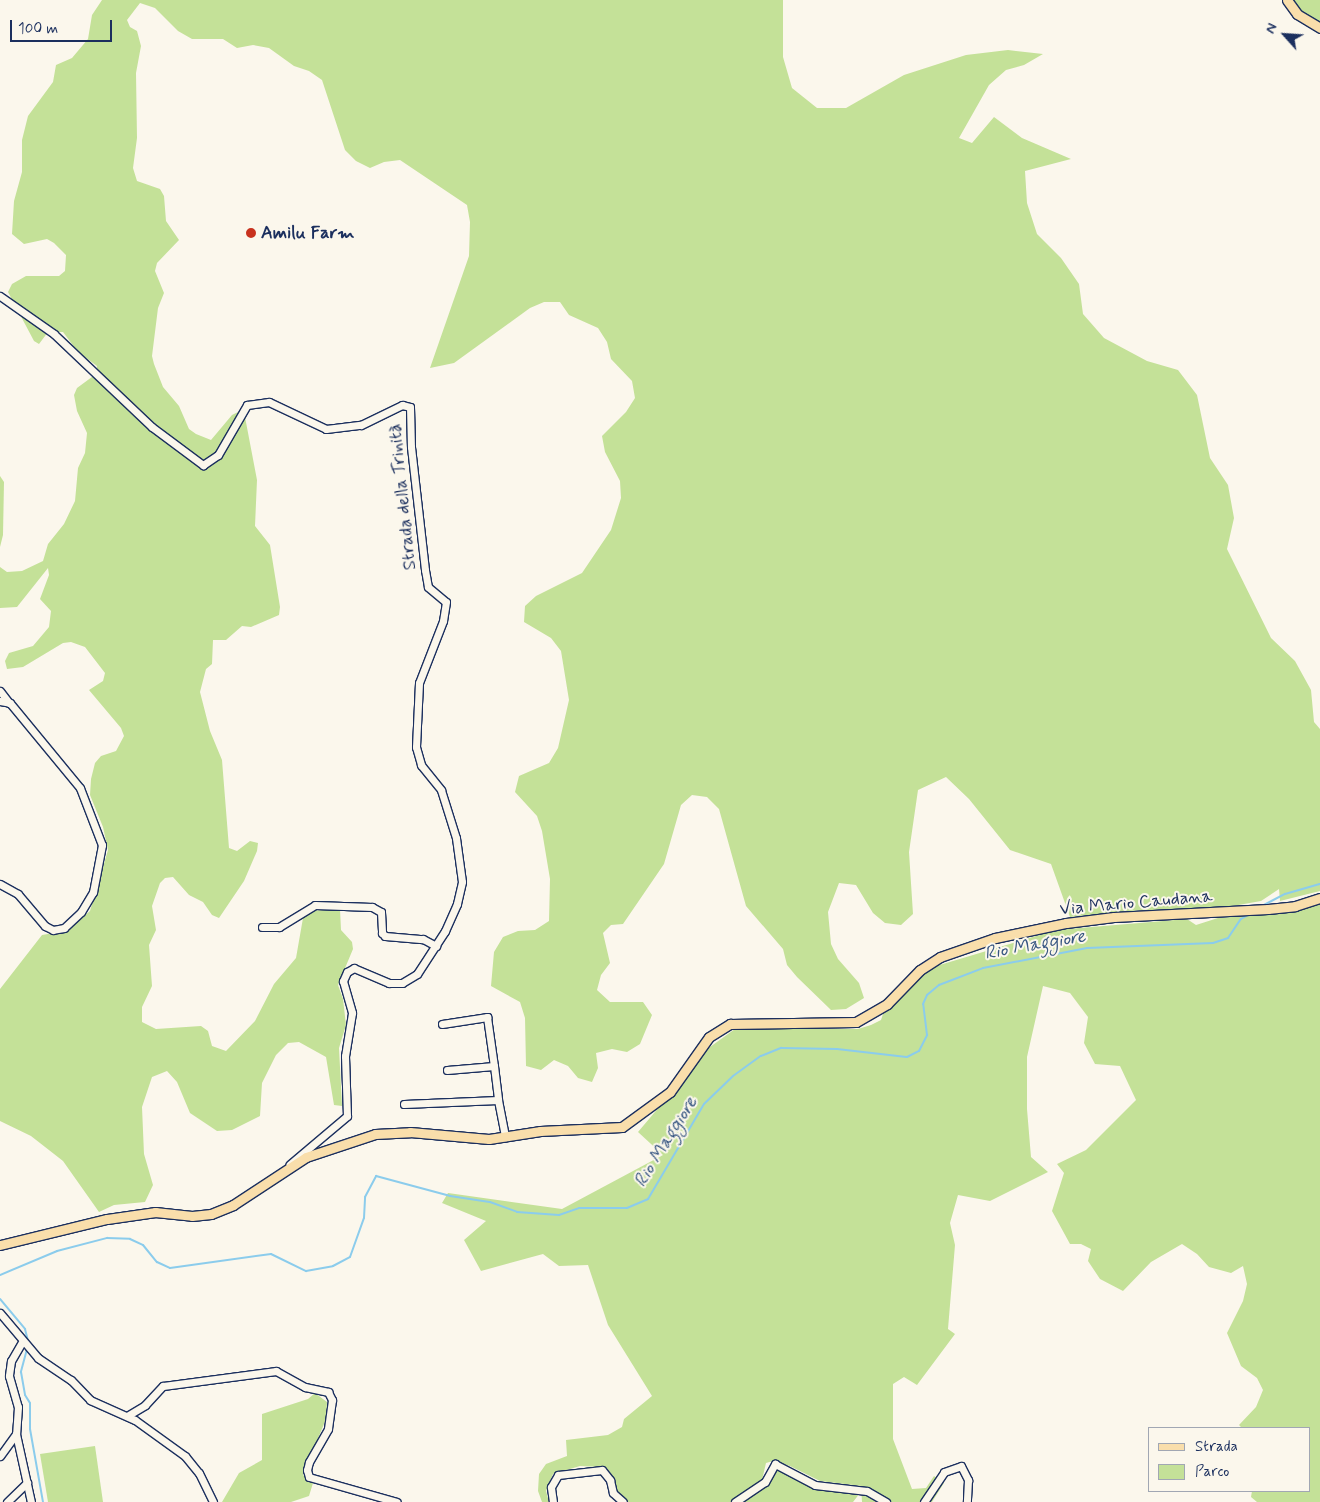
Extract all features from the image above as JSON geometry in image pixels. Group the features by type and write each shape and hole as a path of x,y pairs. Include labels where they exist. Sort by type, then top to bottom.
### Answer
{"main road":[{"path":"1286,0 1296,14 1320,28"},
{"name":"Via Mario Caudana","path":"0,1245 107,1219 156,1212 192,1216 211,1214 233,1205 289,1166 306,1157 375,1134 410,1132 457,1138 505,1137 540,1131 622,1127 670,1092 709,1037 730,1024 856,1022 887,1004 920,970 940,957 996,938 1066,923 1114,917 1258,910 1295,906 1320,898"}],"street":[{"name":"Strada della Trinità","path":"0,296 54,334 152,427 202,465 218,455 247,405 269,402 326,429 360,425 409,404 424,570 428,587 446,602 443,621 419,683 416,747 421,765 442,790 456,838 462,882 457,904 436,946 417,974 402,983 389,983 354,968 347,972 343,981 352,1013 344,1056 348,1116 289,1166"},
{"path":"0,691 80,788 102,845 93,892 81,912 64,928 53,930 45,926 18,894 0,884"},
{"path":"0,701 10,703"},
{"path":"262,927 279,927 315,905 372,907 381,912 382,933 385,936 423,939 436,946"},
{"path":"442,1024 486,1017 505,1137"},
{"path":"447,1070 494,1066"},
{"path":"404,1104 498,1100"},
{"path":"2,1319 31,1351 70,1380 90,1400 127,1416 185,1456 199,1473 213,1502"},
{"path":"23,1343 11,1361 10,1376 18,1407 16,1434 31,1502"},
{"path":"127,1416 145,1405 163,1386 276,1371 305,1387 328,1392 332,1400 328,1429 310,1462 307,1470 309,1477 397,1502"},
{"path":"0,1456 16,1434"},
{"path":"735,1502 765,1482 775,1464 815,1485 867,1491 886,1502"},
{"path":"924,1502 944,1472 961,1466 968,1480 967,1502"},
{"path":"553,1502 550,1487 558,1475 602,1470 610,1480 613,1493 623,1502"},
{"path":"8,1502 27,1484"}],"green space":[{"path":"102,0 783,0 783,57 792,88 817,108 846,108 904,75 966,55 1008,50 1043,54 1024,65 1006,70 989,85 959,138 972,143 994,117 1022,138 1071,159 1025,171 1027,203 1037,234 1061,258 1079,284 1083,314 1104,338 1147,361 1178,370 1197,395 1210,458 1228,485 1234,518 1227,549 1271,638 1295,661 1311,690 1314,722 1320,729 1320,891 1280,901 1279,889 1261,901 1227,907 1128,911 1070,917 1051,864 1010,850 969,799 946,777 918,790 909,852 913,914 901,925 885,923 873,913 856,885 839,883 828,912 831,944 838,959 859,983 864,998 846,1009 831,1010 787,965 783,949 746,906 719,809 707,797 692,795 681,805 664,864 623,924 611,925 603,933 610,963 601,975 597,990 610,1002 643,1002 652,1015 640,1044 627,1052 612,1049 596,1053 598,1068 592,1082 578,1078 568,1066 554,1060 541,1070 526,1066 525,1018 520,1002 491,986 494,952 503,937 518,931 535,930 549,921 550,879 542,831 537,816 515,792 519,776 549,763 558,748 569,700 561,651 551,638 524,622 525,606 536,596 582,573 611,530 621,498 620,481 605,452 602,436 626,412 635,398 632,381 611,359 607,342 598,328 569,315 560,302 544,302 530,308 454,363 430,368 469,256 470,222 467,205 400,160 384,162 370,168 356,161 345,150 322,80 309,71 294,66 269,48 253,45 237,48 223,39 192,39 178,31 155,8 140,3 127,20 130,27 137,31 141,46 136,73 137,138 133,168 137,181 160,189 164,196 166,221 179,240 157,263 155,271 164,293 158,308 152,356 163,387 179,406 189,429 196,434 211,440 232,415 240,411 245,417 257,480 255,526 270,545 280,607 279,615 251,627 242,626 226,640 213,640 212,664 206,669 200,692 210,731 222,760 229,848 237,851 250,841 258,843 257,851 244,881 219,918 212,915 203,902 189,895 173,877 165,878 160,883 152,906 156,930 149,945 152,986 142,1007 142,1022 156,1029 201,1026 208,1031 212,1046 226,1051 255,1021 274,984 296,958 303,918 308,911 340,909 341,930 352,942 353,949 338,985 343,999 346,1025 339,1048 342,1106 334,1105 326,1057 299,1042 288,1043 276,1055 262,1083 260,1116 232,1130 217,1131 190,1113 177,1082 167,1071 152,1077 142,1107 144,1154 153,1185 145,1202 114,1205 99,1212 63,1161 31,1136 0,1121 0,989 42,935 66,931 90,911 108,850 103,827 90,795 91,779 95,763 101,756 116,751 124,736 121,728 89,690 103,681 105,673 85,647 71,642 63,643 23,667 7,669 5,661 9,653 33,646 49,627 51,611 40,599 49,575 48,568 17,607 0,608 0,567 7,572 22,571 43,561 48,544 64,524 75,501 78,468 85,453 87,433 77,411 74,395 77,388 96,374 97,366 78,352 63,332 48,332 39,344 34,341 8,292 12,284 26,276 59,276 65,271 66,255 54,243 47,239 24,244 12,234 14,201 22,172 22,140 28,116 53,82 56,65 72,58 88,39 92,15"},
{"path":"1291,0 1320,0 1320,23 1300,12"},
{"path":"0,476 4,482 3,535 0,547"},
{"path":"1320,901 1320,1502 1257,1502 1251,1497 1252,1492 1310,1492 1310,1427 1241,1427 1239,1425 1256,1407 1263,1390 1257,1378 1241,1366 1227,1333 1243,1301 1247,1284 1243,1266 1231,1273 1209,1267 1197,1254 1182,1244 1151,1262 1123,1291 1100,1279 1088,1261 1091,1249 1081,1244 1070,1244 1052,1211 1064,1173 1057,1164 1086,1150 1136,1100 1120,1066 1095,1064 1084,1043 1088,1017 1070,993 1043,986 1027,1057 1027,1109 1031,1157 1048,1172 990,1201 958,1195 950,1223 955,1245 948,1329 955,1334 917,1385 904,1377 893,1384 893,1439 912,1489 926,1488 934,1476 944,1483 932,1502 862,1502 861,1486 820,1481 790,1466 773,1461 766,1463 762,1480 731,1502 627,1502 616,1491 613,1479 603,1467 580,1466 553,1474 546,1491 549,1502 542,1502 538,1491 539,1474 546,1464 567,1456 566,1440 608,1435 622,1427 624,1419 652,1396 608,1325 588,1265 559,1266 543,1254 481,1271 464,1240 486,1221 442,1203 448,1193 562,1209 663,1155 638,1132 710,1047 735,1029 858,1029 871,1025 881,1020 884,1011 933,967 1056,930 1187,919 1196,925 1218,918 1273,914"},
{"path":"315,1393 327,1402 326,1419 303,1475 313,1483 309,1496 291,1502 222,1502 239,1473 262,1460 262,1414 308,1399"},
{"path":"95,1446 103,1502 48,1502 40,1454"},
{"path":"776,1469 815,1488 860,1493 853,1502 742,1502 766,1485"}],"waterway":[{"name":"Rio Maggiore","path":"1262,906 1285,894 1320,884"},
{"name":"Rio Maggiore","path":"0,1275 57,1251 107,1238 130,1239 143,1245 157,1262 170,1268 271,1254 306,1271 333,1266 350,1257 364,1218 365,1197 376,1176 450,1196 490,1202 517,1212 559,1215 579,1208 627,1208 648,1199 704,1104 733,1076 761,1056 781,1048 837,1049 907,1057 919,1051 927,1035 923,1004 927,995 939,985 983,968 1087,948 1213,943 1228,938 1241,919 1252,913"},
{"path":"0,1299 25,1329 29,1345"},
{"path":"27,1349 21,1372 25,1395 30,1403 30,1429 43,1502"}],"place":[{"name":"Amilu Farm","path":"251,233"}]}
